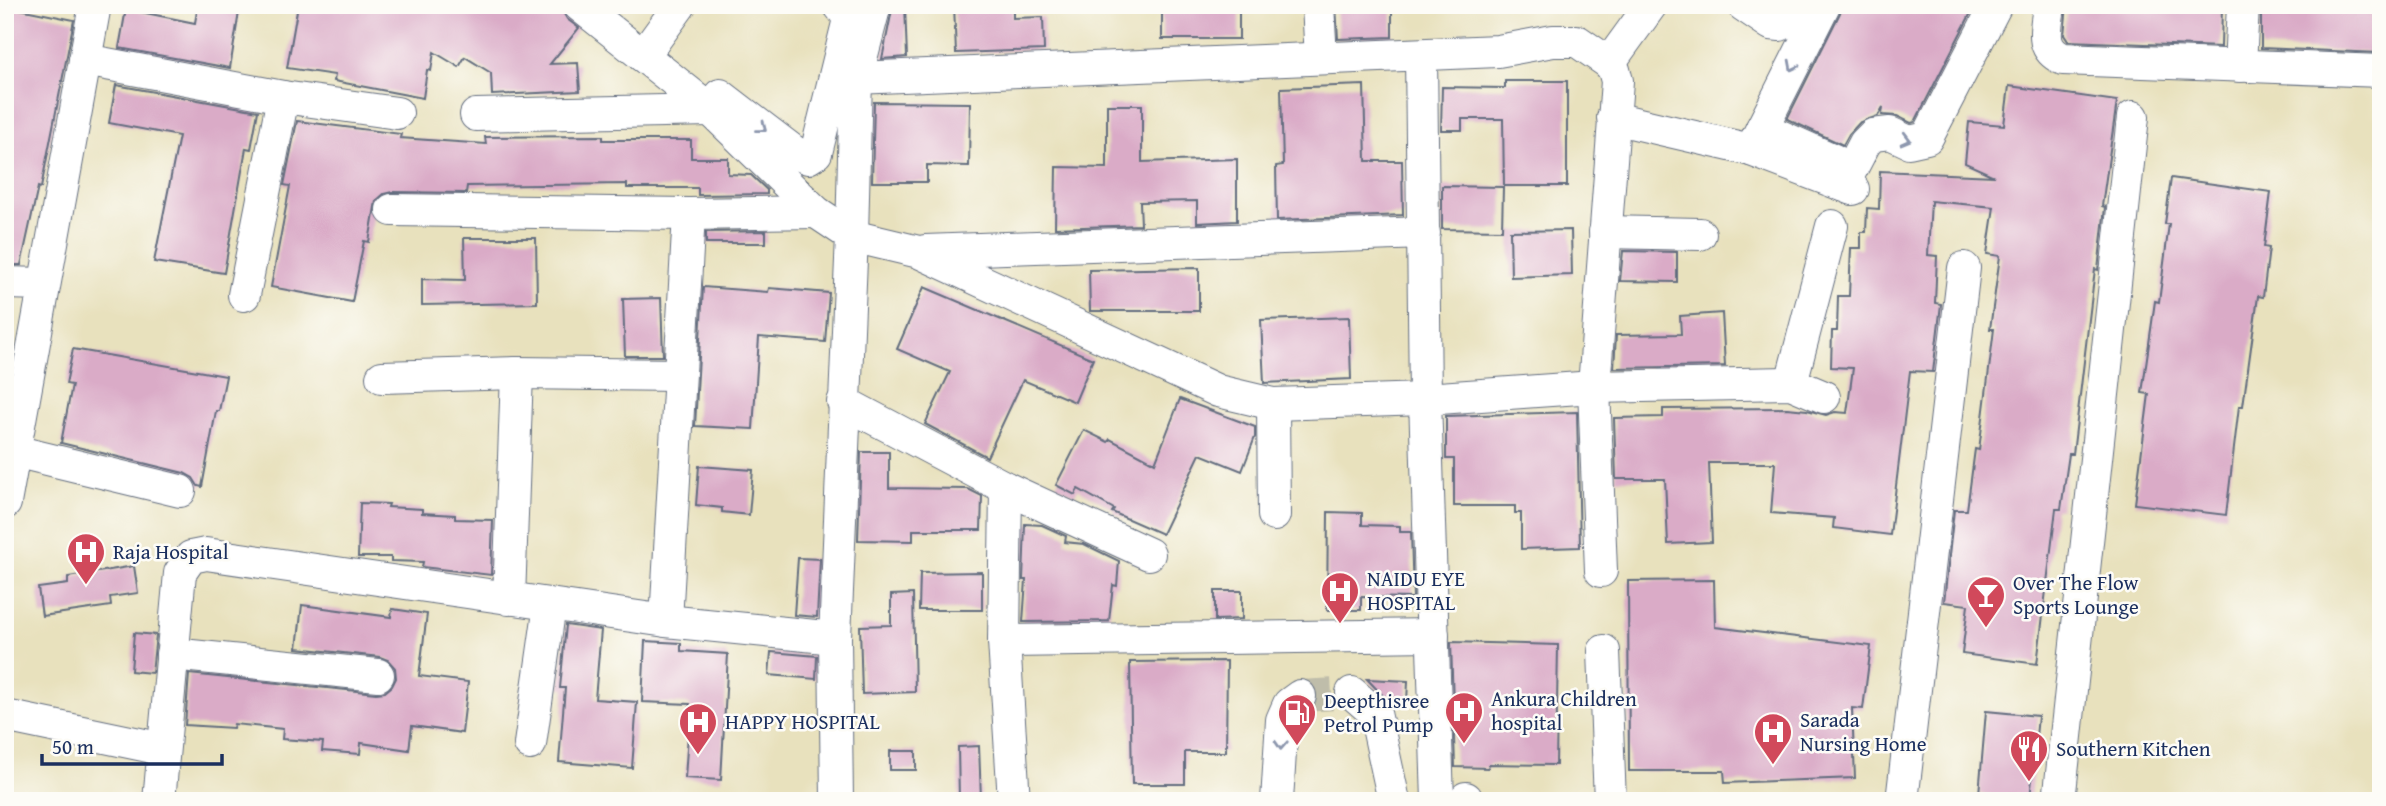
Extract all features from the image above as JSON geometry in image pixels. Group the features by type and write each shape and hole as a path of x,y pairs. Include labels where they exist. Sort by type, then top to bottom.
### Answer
{"street":[{"path":"5,503 95,5"},
{"path":"579,5 648,49 702,96 816,212 852,236 919,252 1218,391 1273,404 1425,399 1594,387 1791,383 1824,397"},
{"path":"648,49 680,5"},
{"path":"476,115 702,96 797,154 808,158 816,153 848,23 847,15 839,5"},
{"path":"1318,5 1321,58"},
{"path":"1609,63 1651,5"},
{"path":"1743,5 1770,24 1780,25 1789,20 1798,5"},
{"path":"1756,139 1824,5"},
{"path":"1613,118 1756,139 1849,181 1865,143 1873,135 1890,134 1909,142 1927,138 1996,5"},
{"path":"2049,5 2045,43 2052,55 2063,59 2381,71"},
{"path":"2240,66 2243,5"},
{"path":"837,801 835,638 856,78 869,8"},
{"path":"856,78 1421,55 1498,51 1553,41 1577,41 1609,63 1615,70 1617,81 1594,387 1601,571"},
{"path":"1421,55 1425,399 1433,635 1457,800"},
{"path":"85,60 283,97 397,113"},
{"path":"244,295 283,97"},
{"path":"2059,801 2133,117"},
{"path":"392,210 689,214 816,212"},
{"path":"666,621 689,214"},
{"path":"1791,383 1832,226"},
{"path":"1605,232 1700,234"},
{"path":"919,252 1424,233"},
{"path":"1902,801 1964,268"},
{"path":"5,283 44,284"},
{"path":"382,377 517,373 679,376"},
{"path":"509,599 517,373"},
{"path":"843,402 1006,488 1149,554"},
{"path":"1273,404 1274,515"},
{"path":"15,451 180,491"},
{"path":"1006,488 1004,642 1014,801"},
{"path":"159,801 180,573 191,557 206,554 666,621 835,638"},
{"path":"530,744 550,605"},
{"path":"1004,642 1433,635"},
{"path":"1604,651 1610,801"},
{"path":"173,654 378,675"},
{"path":"1352,693 1375,713 1394,801"},
{"path":"1278,801 1282,720 1289,704 1300,696"},
{"path":"5,716 163,749"}],"building":[{"path":"198,5 239,12 230,68 119,48 126,9 195,23"},
{"path":"298,5 559,5 567,19 579,28 550,64 578,63 580,91 492,95 491,73 465,57 459,67 434,52 431,71 427,70 423,98 334,81 335,75 287,68"},
{"path":"893,5 905,5 907,57 882,59"},
{"path":"954,5 1013,5 1013,18 1043,17 1044,50 956,53"},
{"path":"1162,5 1239,5 1239,39 1162,39"},
{"path":"1336,5 1392,5 1392,37 1338,39"},
{"path":"1842,5 1975,5 1915,122 1911,123 1897,116 1882,115 1883,107 1878,116 1860,122 1843,145 1787,119"},
{"path":"2067,5 2222,5 2221,47 2068,41 2064,35"},
{"path":"2261,5 2381,5 2380,53 2261,48"},
{"path":"5,6 74,20 41,188 38,187 21,265 5,265"},
{"path":"1505,81 1567,81 1567,186 1504,186 1503,119 1462,119 1462,130 1441,130 1442,87 1505,88"},
{"path":"116,85 258,111 251,149 246,148 224,273 154,262 179,136 109,123"},
{"path":"1364,85 1366,161 1402,161 1403,215 1277,220 1276,166 1283,165 1281,88"},
{"path":"2009,86 2117,101 2073,454 2069,454 2061,509 2056,509 2037,664 1962,654 1968,605 1944,602 1954,510 1967,510 1975,449 1979,450 2000,256 1987,254 1994,207 1931,201 1928,255 1937,256 1935,303 1941,304 1933,372 1910,371 1890,535 1833,528 1834,518 1771,513 1775,463 1709,463 1712,542 1668,544 1665,479 1616,479 1614,418 1663,417 1663,409 1787,408 1826,415 1835,412 1847,413 1853,368 1831,367 1832,331 1837,331 1838,296 1849,296 1851,248 1861,248 1861,232 1866,232 1867,208 1879,209 1880,171 1994,176 1965,163 1969,122 2004,125"},
{"path":"874,102 970,103 969,166 927,165 927,182 872,182"},
{"path":"1107,105 1142,105 1142,162 1237,159 1237,221 1197,223 1197,201 1140,202 1141,225 1055,228 1056,167 1107,168"},
{"path":"297,121 401,134 400,138 486,144 485,137 603,136 603,140 691,140 691,158 728,158 728,174 751,175 767,190 767,194 698,195 698,188 627,188 627,184 467,186 466,193 384,194 376,201 369,242 364,241 352,302 271,287 290,186 284,185"},
{"path":"2171,178 2271,192 2264,247 2269,248 2263,297 2258,296 2243,406 2239,406 2226,515 2135,504 2149,394 2142,393 2155,301 2159,302 2169,224 2165,224"},
{"path":"1442,186 1503,187 1502,230 1442,229"},
{"path":"1571,230 1572,275 1511,277 1510,231"},
{"path":"766,231 766,243 706,243 706,232"},
{"path":"464,238 536,238 537,303 422,305 422,279 465,280"},
{"path":"1623,251 1677,252 1677,282 1620,281"},
{"path":"1199,268 1199,311 1090,311 1089,270"},
{"path":"703,287 768,292 769,288 829,293 825,342 759,337 753,429 695,426"},
{"path":"924,287 1093,359 1075,402 1023,380 987,457 925,424 950,372 897,349"},
{"path":"661,298 663,356 625,356 623,299"},
{"path":"1722,313 1725,366 1614,368 1616,335 1681,334 1680,316"},
{"path":"1349,317 1351,379 1264,383 1261,320"},
{"path":"73,349 226,376 219,411 216,411 202,487 184,473 61,443 72,385 66,384"},
{"path":"1180,399 1255,427 1255,437 1242,471 1200,454 1162,534 1112,512 1114,509 1078,489 1075,495 1056,485 1084,430 1108,442 1110,439 1155,463"},
{"path":"1577,412 1580,547 1521,549 1521,513 1515,513 1515,506 1454,506 1454,459 1446,459 1446,416"},
{"path":"861,452 889,452 889,488 968,489 982,496 981,530 913,530 913,541 858,540"},
{"path":"699,466 753,470 749,515 696,505"},
{"path":"360,503 422,509 422,513 455,515 455,519 493,520 491,575 422,567 423,562 391,561 391,557 358,557"},
{"path":"1328,512 1362,513 1362,525 1400,526 1400,532 1411,532 1413,598 1361,597 1361,610 1327,610"},
{"path":"1025,524 1042,525 1066,536 1065,542 1084,544 1119,561 1117,586 1113,585 1109,621 1023,622 1026,580 1023,580"},
{"path":"798,558 820,559 817,617 794,615"},
{"path":"134,566 138,593 110,597 111,606 42,616 38,588 68,584 68,577"},
{"path":"982,572 982,610 919,610 920,573"},
{"path":"1714,580 1715,627 1871,646 1863,709 1852,708 1855,778 1725,783 1724,771 1629,771 1628,581"},
{"path":"1215,591 1242,591 1242,619 1215,620"},
{"path":"913,594 915,692 862,694 860,626 891,625 891,595"},
{"path":"302,605 391,617 392,609 427,614 419,676 468,682 462,733 412,726 409,750 361,743 360,754 322,751 323,742 282,739 283,729 234,724 233,728 185,725 189,674 376,693 385,692 392,686 396,678 395,668 388,660 297,648"},
{"path":"566,625 601,630 595,699 637,702 632,768 559,762 565,688 560,688"},
{"path":"134,633 156,635 152,673 131,671"},
{"path":"645,641 681,643 681,651 728,654 721,780 685,778 690,704 642,702"},
{"path":"1451,642 1558,645 1556,765 1489,764 1488,768 1455,767"},
{"path":"771,652 817,656 816,679 769,675"},
{"path":"1227,661 1226,752 1185,752 1185,784 1132,784 1130,662"},
{"path":"1367,679 1408,681 1407,702 1388,701"},
{"path":"1986,711 2038,716 2030,799 1979,794"},
{"path":"979,746 981,799 959,800 958,747"},
{"path":"890,751 916,751 916,770 890,770"}],"tunnel":[{"path":"1300,696 1352,693"}],"place":[{"name":"Raja Hospital","path":"86,586"},
{"name":"NAIDU EYE HOSPITAL","path":"1340,625"},
{"name":"Over The Flow Sports Lounge","path":"1986,629"},
{"name":"Ankura Children hospital","path":"1464,745"},
{"name":"Deepthisree Petrol Pump","path":"1297,747"},
{"name":"HAPPY HOSPITAL","path":"698,756"},
{"name":"Sarada Nursing Home","path":"1773,766"},
{"name":"Southern Kitchen","path":"2029,783"}]}
